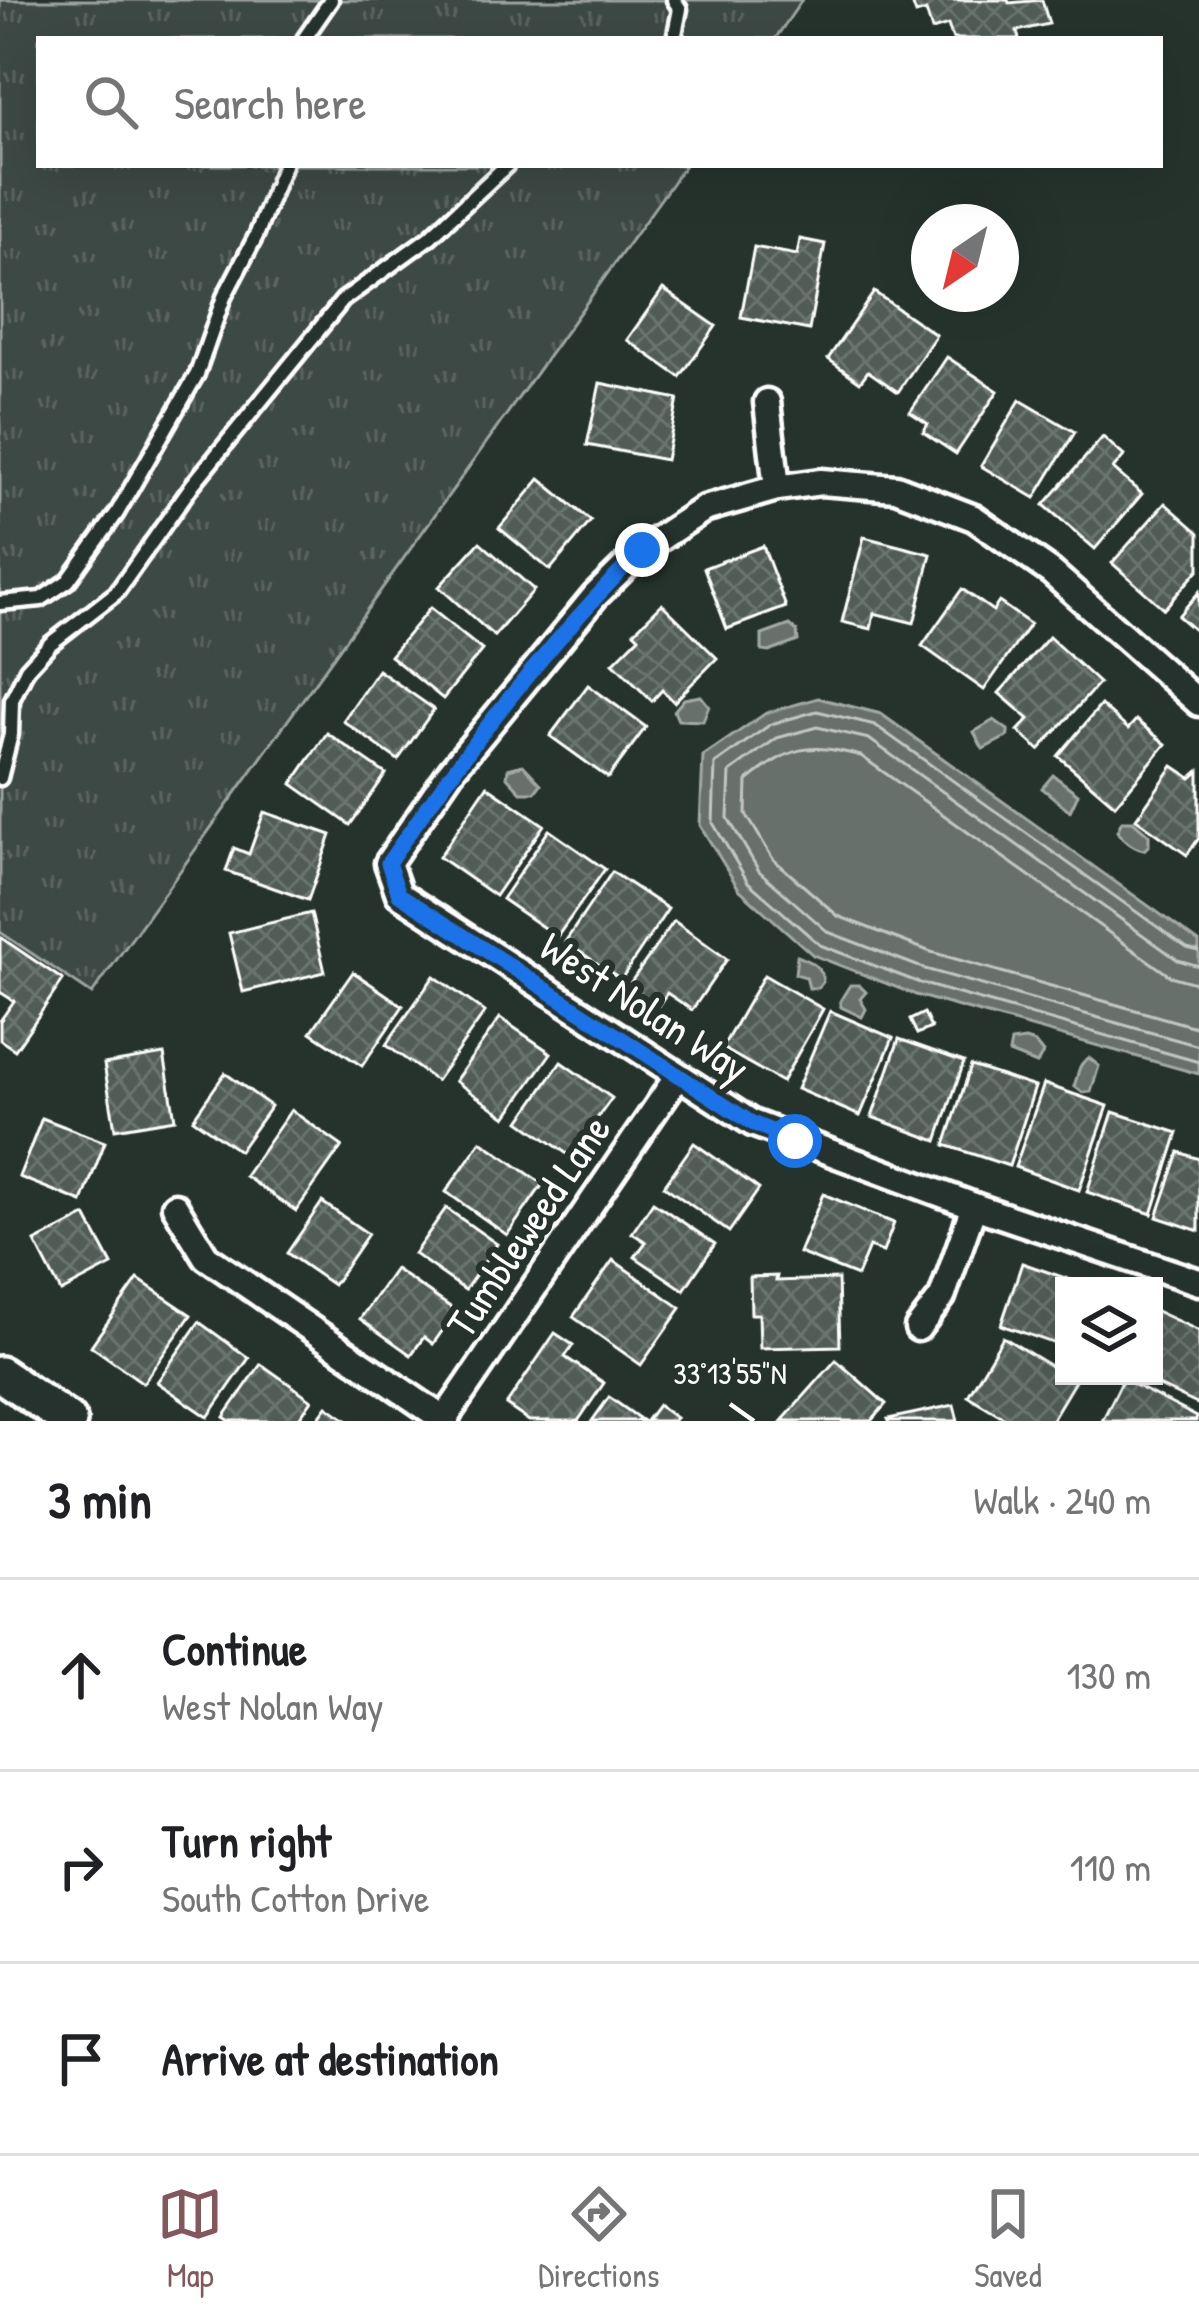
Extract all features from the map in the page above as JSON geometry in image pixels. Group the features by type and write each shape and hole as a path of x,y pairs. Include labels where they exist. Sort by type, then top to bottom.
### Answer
{"main road":[{"path":"0,1374 69,1421"}],"street":[{"path":"767,402 777,488 821,482 896,488 974,518 1051,572 1199,703"},
{"name":"West Nolan Way","path":"777,488 704,509 642,550 595,596 451,771 388,863 399,894 752,1123 974,1206 1199,1282"},
{"name":"Tumbleweed Lane","path":"444,1421 678,1076"},
{"path":"175,1206 206,1257 444,1421"},
{"path":"918,1328 942,1297 974,1206"}],"lane":[{"path":"306,36 331,0"},
{"path":"674,0 680,9 675,36"},
{"path":"0,603 41,599 68,581 117,514 197,374 224,298 283,168"},
{"path":"0,778 11,734 12,700 27,669 50,644 116,593 185,494 343,300 430,237 504,168"}],"green space":[{"path":"0,0 802,0 777,36 36,36 36,168 683,168 92,994 0,932"}],"water":[{"path":"790,625 798,641 762,651 762,635"},
{"path":"701,696 709,706 703,721 678,720 674,711 684,699"},
{"path":"818,698 881,714 1199,942 1199,1074 916,995 813,955 739,889 700,825 703,756 766,713"},
{"path":"994,720 1008,730 1008,736 983,749 974,732"},
{"path":"523,765 541,784 535,792 521,792 507,777 508,769"},
{"path":"1053,775 1078,794 1070,811 1042,788"},
{"path":"1122,821 1133,821 1149,835 1144,850 1119,834"},
{"path":"797,956 820,972 823,982 818,988 809,988 806,977 795,974"},
{"path":"850,985 859,985 866,992 860,999 866,1009 862,1017 841,1007"},
{"path":"1025,1040 1043,1053 1037,1064 1009,1053 1011,1042"},
{"path":"1089,1058 1099,1066 1091,1092 1083,1093 1074,1086 1080,1066"}],"building":[{"path":"911,0 1042,0 1049,24 1017,31 1018,36 952,36 948,25 932,30 926,11 916,14"},
{"path":"800,239 825,244 809,330 741,317 754,247 797,255"},
{"path":"663,289 716,326 680,377 627,340"},
{"path":"874,292 936,335 898,392 868,371 860,382 828,359"},
{"path":"947,357 998,391 956,454 923,432 928,424 910,412"},
{"path":"600,383 678,399 666,460 587,445"},
{"path":"1020,400 1075,432 1035,498 981,466"},
{"path":"1103,437 1124,456 1113,469 1142,494 1095,549 1044,505"},
{"path":"540,479 591,521 550,570 499,528"},
{"path":"1165,503 1199,533 1199,569 1164,609 1112,563"},
{"path":"864,537 931,554 914,623 874,613 871,629 842,622"},
{"path":"480,542 534,590 494,636 439,587"},
{"path":"763,546 786,607 727,629 704,568"},
{"path":"962,589 993,611 999,602 1030,624 984,690 922,646"},
{"path":"1199,592 1199,634 1178,616"},
{"path":"662,604 717,658 674,702 662,690 652,701 613,663 639,637 634,632"},
{"path":"430,608 482,650 443,699 390,656"},
{"path":"1049,637 1099,683 1039,750 1018,731 1029,719 999,693"},
{"path":"378,670 434,709 398,760 343,721"},
{"path":"588,685 646,727 608,778 550,736"},
{"path":"1101,705 1128,729 1136,720 1166,744 1115,805 1058,756"},
{"path":"327,733 386,774 350,825 292,784"},
{"path":"1173,766 1191,778 1199,771 1199,838 1187,855 1136,819"},
{"path":"487,786 544,825 495,896 439,857"},
{"path":"264,812 331,835 308,900 226,871 234,848 249,854"},
{"path":"549,830 605,869 557,937 502,899"},
{"path":"612,872 668,909 621,979 565,942"},
{"path":"311,913 325,972 243,992 229,933"},
{"path":"674,921 727,959 692,1010 667,993 658,1006 628,986"},
{"path":"0,937 63,980 15,1050 0,1040 0,1021 14,1001 0,992"},
{"path":"353,972 403,1006 362,1066 311,1032"},
{"path":"764,975 823,1009 782,1082 722,1048"},
{"path":"434,976 485,1012 436,1081 386,1045"},
{"path":"830,1011 893,1038 860,1116 797,1089"},
{"path":"924,1013 931,1028 917,1034 910,1020"},
{"path":"500,1018 551,1053 506,1117 455,1081"},
{"path":"899,1039 964,1062 937,1141 872,1117"},
{"path":"164,1054 175,1119 115,1129 104,1064"},
{"path":"561,1062 612,1098 570,1156 520,1121"},
{"path":"971,1066 1035,1087 1009,1166 945,1145"},
{"path":"225,1073 271,1106 239,1151 193,1119"},
{"path":"1044,1084 1108,1106 1079,1190 1015,1167"},
{"path":"291,1110 342,1146 296,1211 245,1176"},
{"path":"1113,1112 1178,1133 1152,1214 1087,1192"},
{"path":"42,1118 105,1142 82,1202 19,1177"},
{"path":"481,1141 543,1184 507,1235 446,1192"},
{"path":"694,1143 759,1189 729,1232 664,1186"},
{"path":"1179,1152 1199,1159 1199,1231 1157,1217"},
{"path":"823,1194 894,1223 883,1252 869,1247 857,1276 799,1253"},
{"path":"322,1202 368,1234 333,1285 287,1253"},
{"path":"653,1202 715,1244 684,1290 635,1257 646,1242 632,1233"},
{"path":"446,1208 497,1244 465,1290 414,1254"},
{"path":"86,1216 112,1265 61,1292 35,1242"},
{"path":"613,1260 681,1308 641,1365 573,1317"},
{"path":"1022,1263 1062,1277 1055,1277 1055,1344 1001,1325"},
{"path":"395,1269 456,1311 433,1344 424,1337 411,1355 360,1319"},
{"path":"777,1276 776,1281 838,1279 840,1346 760,1348 759,1314 751,1314 750,1277"},
{"path":"138,1279 191,1315 143,1383 91,1346"},
{"path":"1163,1314 1199,1331 1199,1405 1157,1385 1163,1385"},
{"path":"199,1322 249,1358 208,1417 157,1382"},
{"path":"555,1333 573,1345 565,1357 604,1383 578,1421 529,1421 506,1405"},
{"path":"1003,1337 1055,1369 1055,1385 1073,1385 1051,1421 1010,1421 968,1396"},
{"path":"836,1360 886,1404 871,1421 782,1421"},
{"path":"261,1364 312,1400 297,1421 230,1421 224,1417"},
{"path":"1120,1385 1135,1385 1197,1417 1196,1421 1102,1421"},
{"path":"609,1397 643,1421 592,1421"},
{"path":"658,1405 676,1418 646,1421"},
{"path":"954,1405 958,1421 888,1419"},
{"path":"327,1406 348,1421 316,1421"}],"route":[{"path":"642,550 595,596 451,771 388,863 399,894 752,1123 795,1141"}]}
